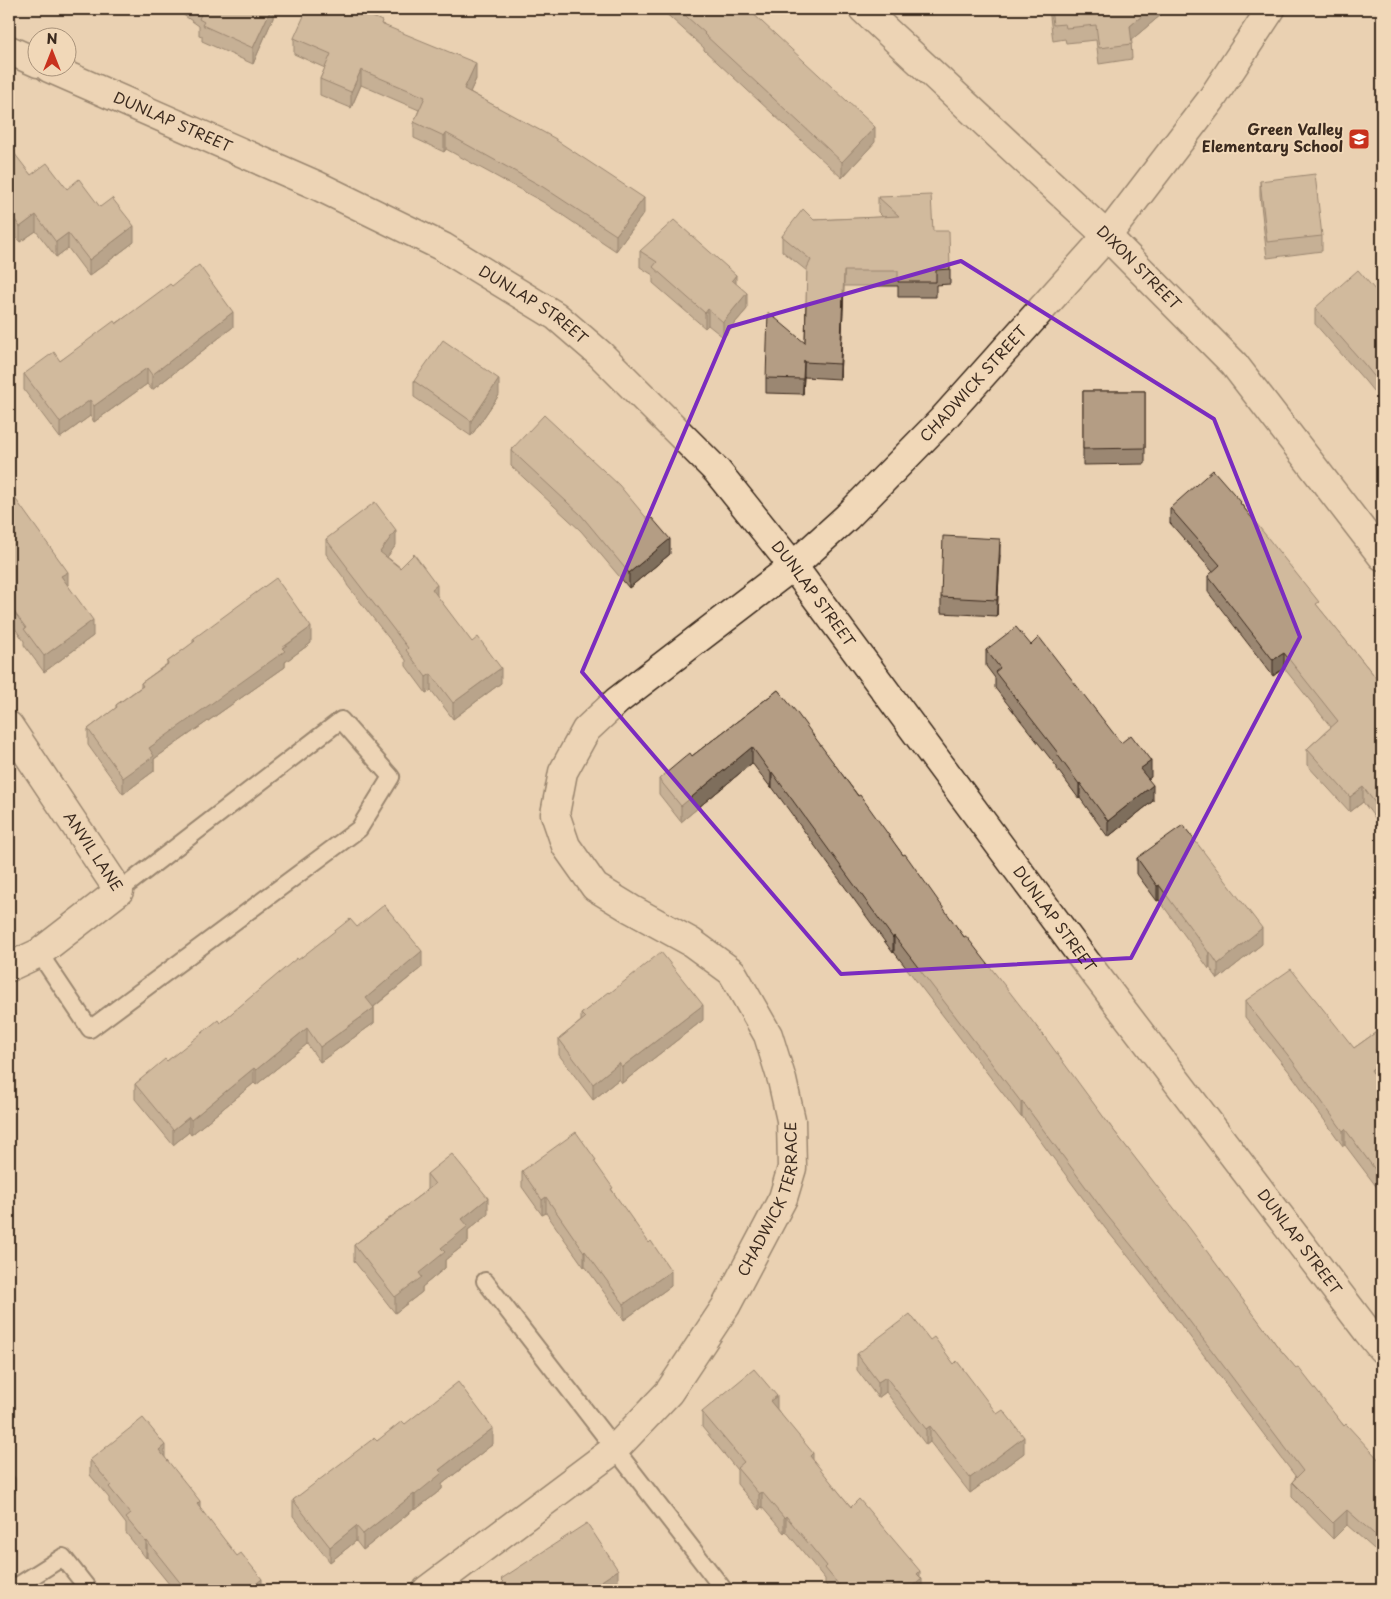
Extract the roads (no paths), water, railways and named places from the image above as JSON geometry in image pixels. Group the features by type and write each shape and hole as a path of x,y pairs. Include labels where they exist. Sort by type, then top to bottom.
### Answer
{"street":[{"name":"DIXON STREET","path":"863,9 1107,236 1234,364 1382,556"},
{"name":"CHADWICK STREET","path":"617,701 793,566 847,517 942,420 1107,236 1210,100 1271,9"},
{"path":"9,50 28,58"},
{"name":"DUNLAP STREET","path":"72,78 316,185 443,247 556,316 600,354 717,471 793,566 1086,962 1382,1349"},
{"name":"CHADWICK TERRACE","path":"427,1590 614,1449 670,1392 726,1306 783,1198 792,1168 791,1120 782,1080 768,1035 732,972 691,942 595,887 566,846 555,814 563,772 586,730 617,701"},
{"name":"ANVIL LANE","path":"9,726 119,891 39,953 9,967"}],"lane":[{"path":"39,953 90,1029 359,829 391,777 341,720 119,891"},
{"path":"485,1281 724,1590"},
{"path":"11,1590 63,1557 89,1590"}],"place":[{"name":"Green Valley Elementary School","path":"1359,139"}]}
